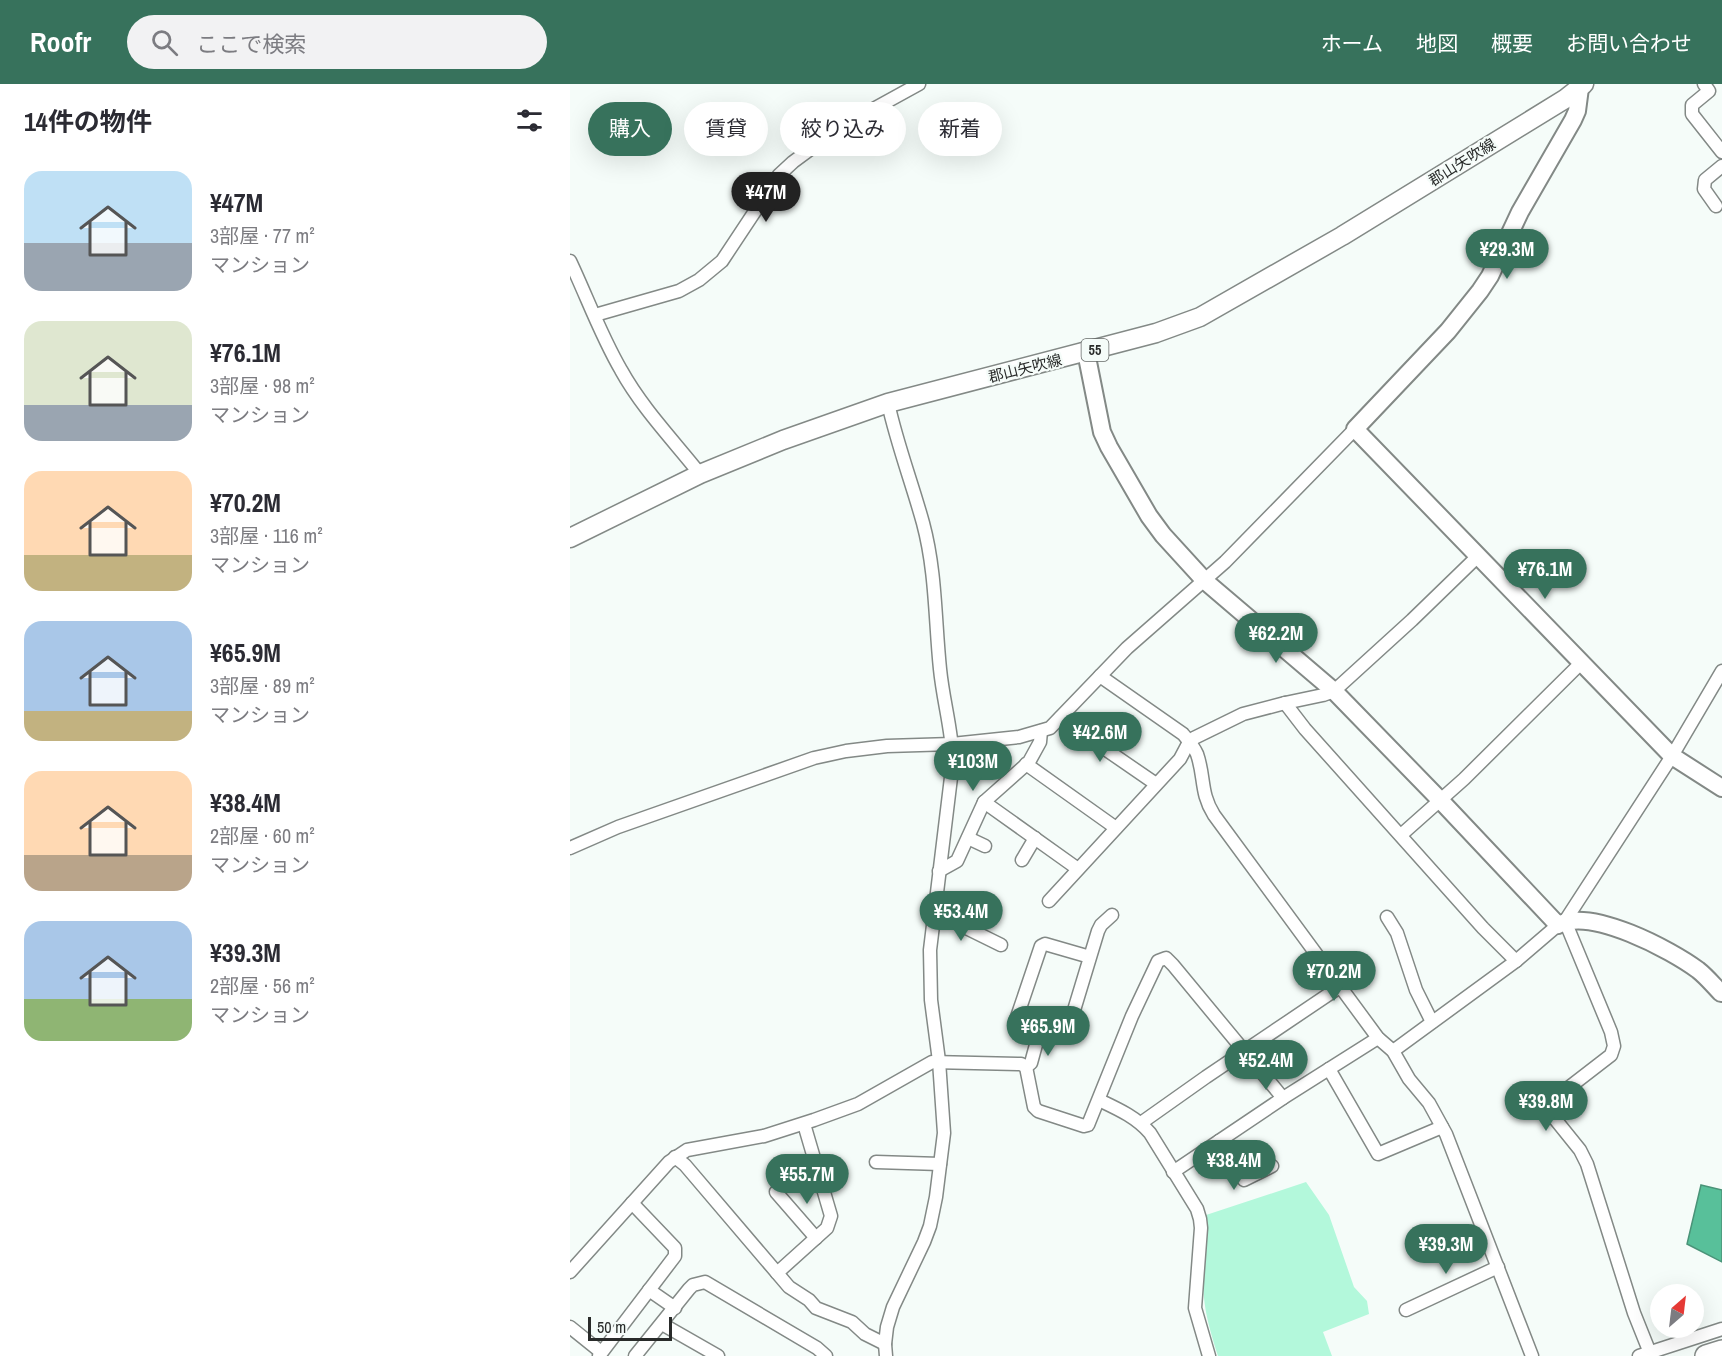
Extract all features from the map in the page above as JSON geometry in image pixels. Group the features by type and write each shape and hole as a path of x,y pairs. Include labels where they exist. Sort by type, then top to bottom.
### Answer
{"highway":[{"path":"1706,1356 1722,1351"}],"main road":[{"name":"郡山矢吹線","path":"570,538 700,474 783,440 888,404 1156,333 1200,316 1342,236 1582,86"}],"street":[{"path":"595,315 680,291 699,280 722,261 779,175 793,162 839,128 919,84"},
{"path":"570,848 618,826 814,758 846,750 952,744 1019,737 1050,728 1127,648 1205,581 1448,331 1490,276 1520,212 1573,120 1582,86"},
{"path":"1710,86 1692,105 1692,114 1722,152"},
{"path":"1716,206 1704,189 1705,180 1722,166"},
{"path":"570,261 608,347 637,396 700,474"},
{"path":"1086,352 1102,432 1149,516 1163,536 1205,581 1334,691 1562,923 1611,1032 1614,1046 1611,1055 1554,1099 1550,1105 1551,1114 1580,1150 1587,1164 1645,1354 1722,1329"},
{"path":"675,1157 685,1165 789,1287 809,1300 813,1306 852,1322 885,1350 893,1307 930,1226 944,1133 939,1061 931,1000 930,950 953,761 940,672 930,556 888,404"},
{"path":"1355,429 1672,756 1722,788"},
{"path":"1049,901 1180,759 1189,742 1244,714 1334,691 1477,557"},
{"path":"1401,835 1442,801 1582,662"},
{"path":"1393,1051 1516,961 1562,923 1672,756 1722,671"},
{"path":"1100,676 1183,734 1197,752 1204,798 1208,806 1378,1038 1393,1051 1409,1079 1429,1103 1442,1127 1532,1356"},
{"path":"1285,703 1305,729 1483,928 1516,961"},
{"path":"1060,718 1156,784"},
{"path":"939,871 957,861 984,802 1026,764 1040,742 1041,731"},
{"path":"1026,764 1116,828"},
{"path":"984,802 1078,869"},
{"path":"968,838 985,846"},
{"path":"1022,860 1035,838"},
{"path":"934,912 1001,945"},
{"path":"1090,957 1045,944 1041,946 1016,1020 1022,1025 1040,1030 1062,1033 1068,1030 1101,925 1112,915"},
{"path":"1387,916 1397,933 1416,990 1432,1022"},
{"path":"1562,923 1586,922 1625,930 1673,954 1701,972 1722,993"},
{"path":"1026,1067 1034,1107 1038,1111 1084,1126 1090,1122 1132,1016 1162,958 1166,958 1283,1098"},
{"path":"1141,1123 1341,986"},
{"path":"1026,1067 1031,1063 1040,1030"},
{"path":"1173,1172 1378,1038"},
{"path":"570,1272 675,1157 687,1150 764,1136 804,1124 858,1104 932,1062 1007,1065 1016,1063 1026,1067"},
{"path":"1329,1069 1378,1154 1442,1127"},
{"path":"1100,1100 1126,1113 1141,1123 1150,1133 1189,1195 1200,1219 1196,1308 1209,1356"},
{"path":"777,1273 827,1228 831,1216 804,1124"},
{"path":"1219,1141 1244,1180 1272,1166"},
{"path":"876,1162 940,1164"},
{"path":"776,1192 816,1238"},
{"path":"570,1328 600,1354 675,1256 675,1248 632,1203"},
{"path":"1406,1310 1498,1267"},
{"path":"635,1356 693,1285 705,1282 817,1348 826,1356"},
{"path":"650,1290 675,1308"},
{"path":"662,1324 718,1356"}],"shaded area":[{"path":"1306,1182 1329,1215 1354,1287 1367,1301 1369,1314 1323,1332 1332,1356 1218,1356 1205,1308 1203,1277 1206,1239 1203,1216"},
{"path":"1701,1185 1722,1190 1722,1262 1687,1244"}]}
